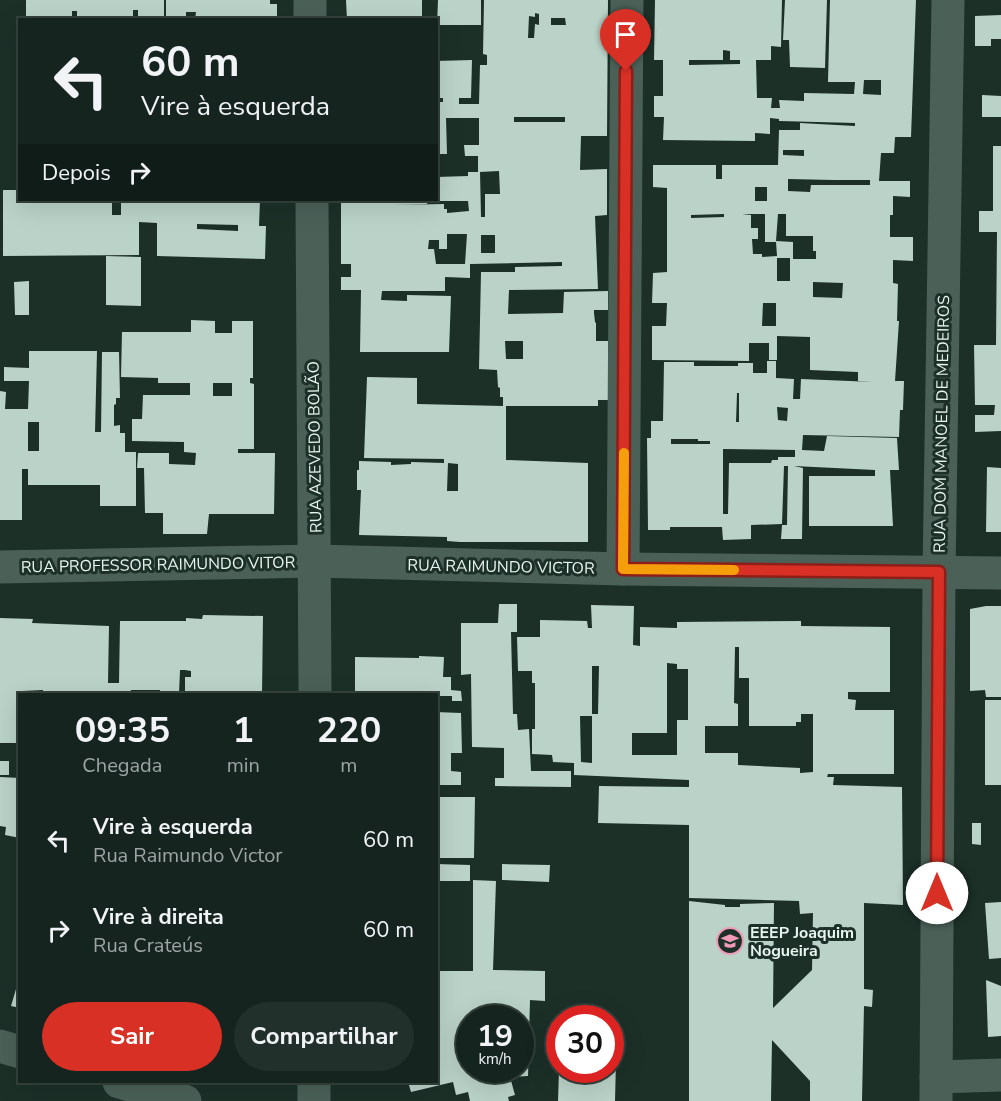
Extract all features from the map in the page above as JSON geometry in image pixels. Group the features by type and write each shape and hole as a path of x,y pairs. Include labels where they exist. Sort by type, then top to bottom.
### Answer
{"street":[{"path":"310,0 310,18"},
{"path":"623,569 627,0"},
{"name":"RUA DOM MANOEL DE MEDEIROS","path":"936,1089 939,572 948,0"},
{"name":"RUA AZEVEDO BOLÃO","path":"312,201 315,693"},
{"name":"RUA RAIMUNDO VICTOR","path":"315,561 623,569 939,572"},
{"name":"RUA PROFESSOR RAIMUNDO VITOR","path":"0,567 315,561"},
{"path":"939,572 1001,573"},
{"path":"0,1047 18,1052"},
{"path":"936,1089 1001,1075"},
{"path":"122,1083 185,1101"},
{"path":"314,1083 314,1101"}],"building":[{"path":"26,0 164,0 164,18 138,18 138,10 133,10 133,18 77,18 77,11 72,11 72,18 26,18"},
{"path":"166,0 270,0 270,4 277,4 277,18 195,18 196,12 186,12 186,18 166,18"},
{"path":"346,0 422,0 422,18 347,18"},
{"path":"438,0 481,0 481,25 438,25"},
{"path":"484,0 608,0 607,136 581,136 580,170 607,169 607,215 595,216 598,289 509,290 508,314 563,313 564,292 608,291 608,310 594,310 594,313 596,341 608,341 609,400 598,400 598,406 506,406 506,460 588,463 588,542 460,542 447,541 447,537 359,535 361,490 357,490 357,470 359,470 359,461 391,462 391,465 411,464 411,462 444,463 444,459 364,458 367,377 417,378 417,404 503,406 503,397 500,397 498,387 497,370 479,369 481,272 515,272 515,267 562,266 562,262 470,264 470,278 445,277 445,291 382,291 381,300 407,301 407,295 451,296 449,352 360,352 361,290 341,290 341,277 351,277 351,264 341,264 341,201 428,201 427,204 391,205 444,204 447,213 469,211 468,201 438,201 438,177 468,176 468,172 478,172 478,156 465,156 464,145 479,145 479,118 446,118 447,154 438,154 438,102 443,102 443,98 438,98 438,61 472,60 471,98 459,98 459,104 479,104 480,65 487,65 487,55 483,54","holes":["535,13 539,14 539,25 535,24 534,38 528,38 529,16 535,17","551,18 565,18 566,25 551,25","514,117 565,117 565,122 514,122","499,171 500,194 485,194 485,217 481,217 480,172","447,234 467,234 465,264 436,264 434,249 428,249 429,240 439,240 439,249 447,249","481,235 495,235 495,253 481,253","505,341 523,341 523,359 506,359","448,463 458,464 458,491 447,491"]},
{"path":"655,0 782,0 781,47 771,46 771,60 756,60 757,98 772,98 771,108 780,108 779,100 804,101 804,93 854,94 855,82 828,82 830,0 916,0 911,137 895,137 894,153 881,153 879,181 910,181 910,197 893,196 893,215 890,215 890,237 913,237 913,261 893,260 893,283 898,284 897,321 899,321 895,381 904,381 899,437 803,435 802,450 824,451 827,436 897,438 899,470 890,470 893,526 809,526 809,476 875,476 875,470 794,466 803,468 802,539 781,539 782,525 787,525 788,466 784,466 782,524 751,525 751,539 723,540 722,527 670,527 670,530 648,530 647,438 651,438 651,421 663,421 664,362 694,362 694,366 738,366 738,363 753,363 753,373 767,373 767,361 776,361 776,378 794,379 793,399 800,399 801,379 874,382 858,381 858,372 810,370 810,337 777,336 777,360 769,360 769,343 749,343 749,361 652,360 652,326 666,326 667,303 652,303 653,273 667,272 667,188 653,187 653,165 716,165 716,179 722,179 722,165 778,165 779,130 800,130 800,123 855,126 855,123 779,121 779,119 770,118 770,134 755,133 755,141 663,140 664,117 654,117 654,96 663,96 663,60 654,60","holes":["723,50 730,51 730,60 740,60 740,64 689,65 689,60 723,60","864,80 881,80 881,95 863,94","783,150 804,150 804,156 783,155","788,179 870,180 870,185 811,185 810,192 788,191","755,187 767,187 767,201 755,201","724,214 724,217 691,218 691,215","742,214 765,214 765,242 776,242 777,256 762,257 762,254 753,254 752,239 758,239 758,228 751,228 751,215","778,214 786,214 786,236 813,236 813,251 816,251 816,259 793,259 793,242 776,241","777,258 790,258 790,281 777,281","813,282 843,283 842,298 813,297","763,303 776,303 776,326 762,326","737,393 739,393 739,422 736,422","777,407 788,408 787,421 778,420","671,439 710,441 710,444 671,444","723,449 795,450 795,457 778,457 778,460 772,460 771,463 729,463 728,514 723,514"]},
{"path":"785,0 827,0 825,68 790,67 789,40 783,40"},
{"path":"1001,15 1001,39 991,39 991,46 975,46 975,16"},
{"path":"982,95 1001,96 1001,117 982,117"},
{"path":"993,146 1001,146 1001,431 975,432 975,415 994,415 995,405 975,405 974,345 996,345 997,232 979,232 979,211 993,211"},
{"path":"3,190 18,190 18,201 112,201 112,215 121,215 121,201 260,201 259,226 266,226 265,259 157,256 157,223 139,222 139,255 3,256","holes":["197,224 238,225 238,231 197,229"]},
{"path":"106,256 141,257 141,306 106,305"},
{"path":"29,281 29,315 15,315 14,282"},
{"path":"191,320 215,321 215,333 232,333 232,321 253,321 253,378 250,378 250,383 254,384 254,449 238,449 238,453 275,453 274,514 209,514 207,534 163,534 163,513 145,513 144,468 137,468 138,453 169,453 169,464 195,465 196,453 184,452 184,442 132,441 132,419 142,419 143,395 190,395 190,383 158,383 158,378 121,377 122,332 191,332","holes":["213,383 232,383 232,396 213,396"]},
{"path":"29,351 97,351 95,432 101,432 102,352 119,352 120,398 116,398 114,405 114,426 120,425 120,433 125,433 125,452 136,452 136,506 100,506 100,485 28,485 28,469 22,469 22,520 0,520 0,391 6,392 5,409 28,409 29,381 4,381 4,367 29,368","holes":["28,422 39,422 39,451 28,451"]},
{"path":"987,467 1001,468 1001,532 986,532"},
{"path":"499,604 517,604 517,632 511,632 513,714 517,714 518,730 529,729 531,771 571,771 571,787 495,786 495,778 504,778 504,748 472,747 471,674 461,675 461,623 498,623"},
{"path":"591,605 634,606 633,645 640,646 640,627 677,628 677,622 801,621 801,626 890,627 890,692 848,692 848,699 856,700 855,710 894,710 894,774 828,774 827,777 834,777 833,785 902,787 903,905 864,903 864,989 873,990 872,1007 864,1006 862,1101 810,1101 810,1081 772,1040 771,1101 689,1101 689,901 725,905 725,907 774,903 773,1008 812,970 813,913 800,914 799,901 689,898 689,825 598,823 599,786 689,787 689,780 574,775 574,763 553,762 552,755 532,754 532,729 535,729 535,683 532,683 532,671 518,671 517,637 540,637 540,620 587,621 588,628 592,628","holes":["735,647 739,647 739,678 749,678 749,726 796,726 796,722 801,722 801,714 813,714 813,772 800,773 800,768 738,765 738,753 705,753 705,726 738,726 738,704 734,703","667,663 677,664 677,669 688,669 688,720 677,720 677,755 632,755 632,733 667,733","592,666 599,666 598,714 592,714","580,716 592,716 592,763 581,762"]},
{"path":"1001,606 1001,697 986,697 985,690 970,691 970,609"},
{"path":"203,615 263,616 262,693 185,693 185,677 191,677 191,671 185,670 180,670 179,693 160,693 160,690 131,690 130,693 22,691 18,693 18,743 0,743 0,618 33,619 32,623 109,626 108,683 119,683 120,621 202,619"},
{"path":"419,656 444,657 443,677 451,677 451,690 461,691 462,701 452,701 452,696 438,696 438,693 355,693 355,657 419,658"},
{"path":"985,700 1001,700 1001,785 985,785"},
{"path":"438,712 461,713 462,753 451,753 451,771 461,772 461,785 438,785"},
{"path":"0,761 9,761 9,775 0,775"},
{"path":"0,777 18,778 18,838 5,835 6,827 0,826"},
{"path":"438,797 475,797 474,858 438,858"},
{"path":"972,823 981,823 981,845 972,844"},
{"path":"438,864 470,865 470,881 438,881"},
{"path":"502,864 550,865 549,882 502,880"},
{"path":"473,880 496,881 493,970 545,971 545,1001 530,1000 530,1005 456,1005 456,1083 512,1083 515,1095 508,1097 509,1101 470,1101 468,1092 456,1095 453,1082 411,1092 408,1083 438,1083 438,971 473,971"},
{"path":"1001,902 1001,958 989,959 985,903"},
{"path":"986,980 1001,986 1001,1036 988,1037"},
{"path":"18,982 18,1008 11,1006"},
{"path":"559,1083 615,1083 615,1101 558,1101"}],"slow traffic":[{"path":"624,453 623,569 734,570"}],"place":[{"name":"EEEP Joaquim Nogueira","path":"730,941"}],"route":[{"path":"626,71 623,569 939,572 937,893"}]}
